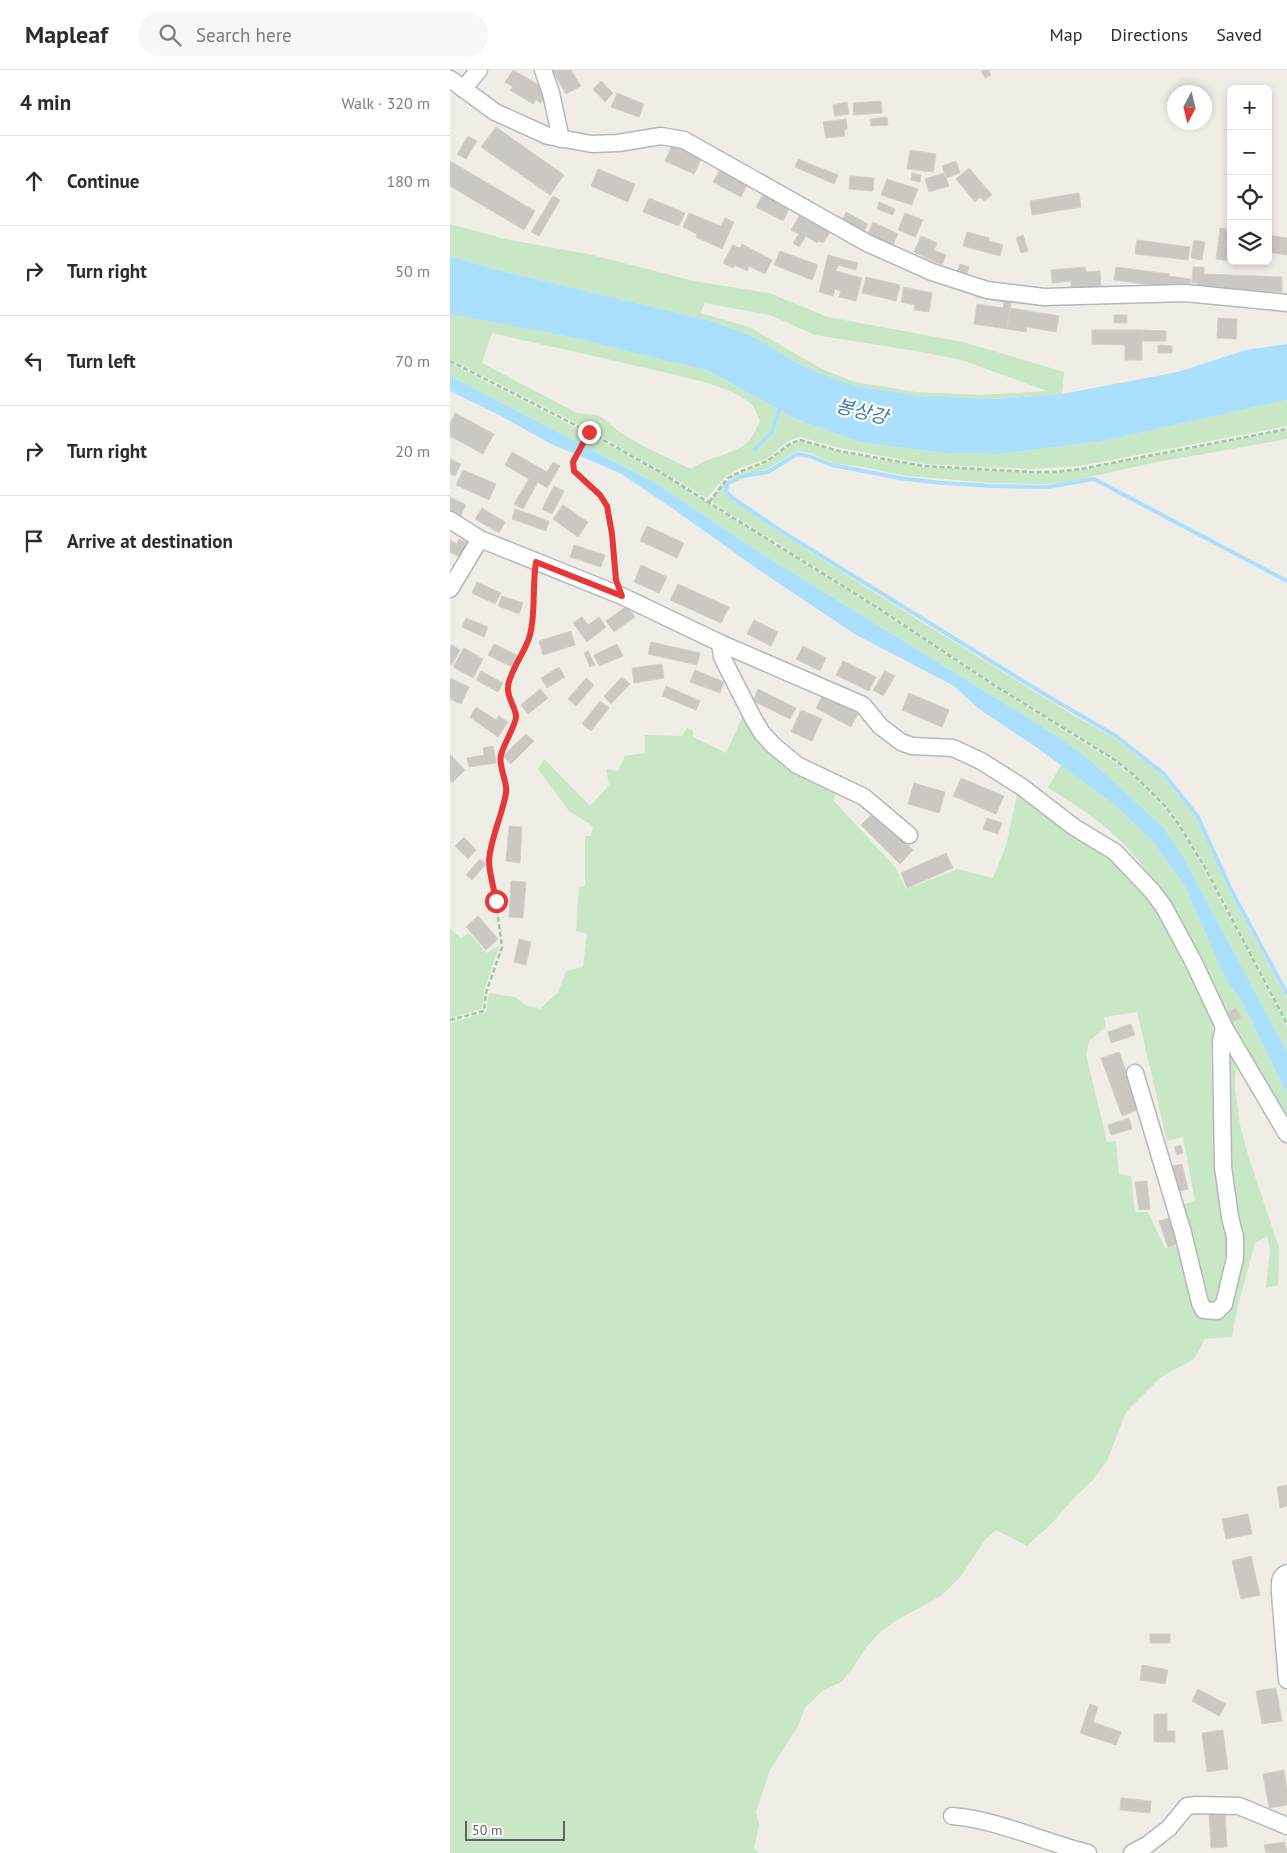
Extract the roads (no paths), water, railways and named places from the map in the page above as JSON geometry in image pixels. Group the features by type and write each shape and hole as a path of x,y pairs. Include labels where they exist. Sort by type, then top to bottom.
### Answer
{"street":[{"path":"478,70 456,84 495,112 548,136 592,144 618,143 661,136 684,140 867,243 932,272 987,290 1044,297 1185,293 1287,303"},
{"path":"543,70 551,93 561,139"},
{"path":"450,520 480,539 622,596 720,643 863,705 880,726 901,742 912,746 953,748 981,761 1022,787 1074,826 1115,852 1152,891 1164,908 1194,963 1224,1027 1287,1134"},
{"path":"450,589 480,539"},
{"path":"720,643 722,657 753,718 773,746 804,769 864,797 909,835"},
{"path":"1135,1073 1182,1233 1200,1304 1204,1310 1217,1311 1221,1308 1227,1297 1235,1258 1235,1237 1230,1217 1223,1167 1220,1041 1224,1027"},
{"path":"1287,1573 1280,1580 1287,1680"},
{"path":"1132,1853 1147,1845 1169,1828 1187,1806 1239,1806 1287,1826"},
{"path":"952,1816 992,1824 1088,1853"}],"water":[{"name":"봉상강","path":"450,256 497,270 711,321 754,337 802,366 855,386 920,396 995,399 1062,394 1178,372 1246,350 1287,344 1287,400 1107,440 1000,454 944,453 860,442 796,419 707,370 570,337 450,314"},
{"path":"450,376 657,484 762,554 1054,734 1091,761 1162,826 1181,853 1287,1052 1287,1094 1242,1001 1226,980 1185,886 1154,843 1115,805 1036,747 979,709 954,686 853,633 620,473 551,444 503,417 450,391"}],"waterway":[{"path":"755,449 772,432 779,410"},
{"path":"1287,581 1094,479 1047,487 944,483 905,479 832,465 809,456 797,454 768,472 743,476 727,484 726,491 730,496 781,531 1049,697 1116,736 1164,774 1198,817 1230,888 1287,994"}]}
